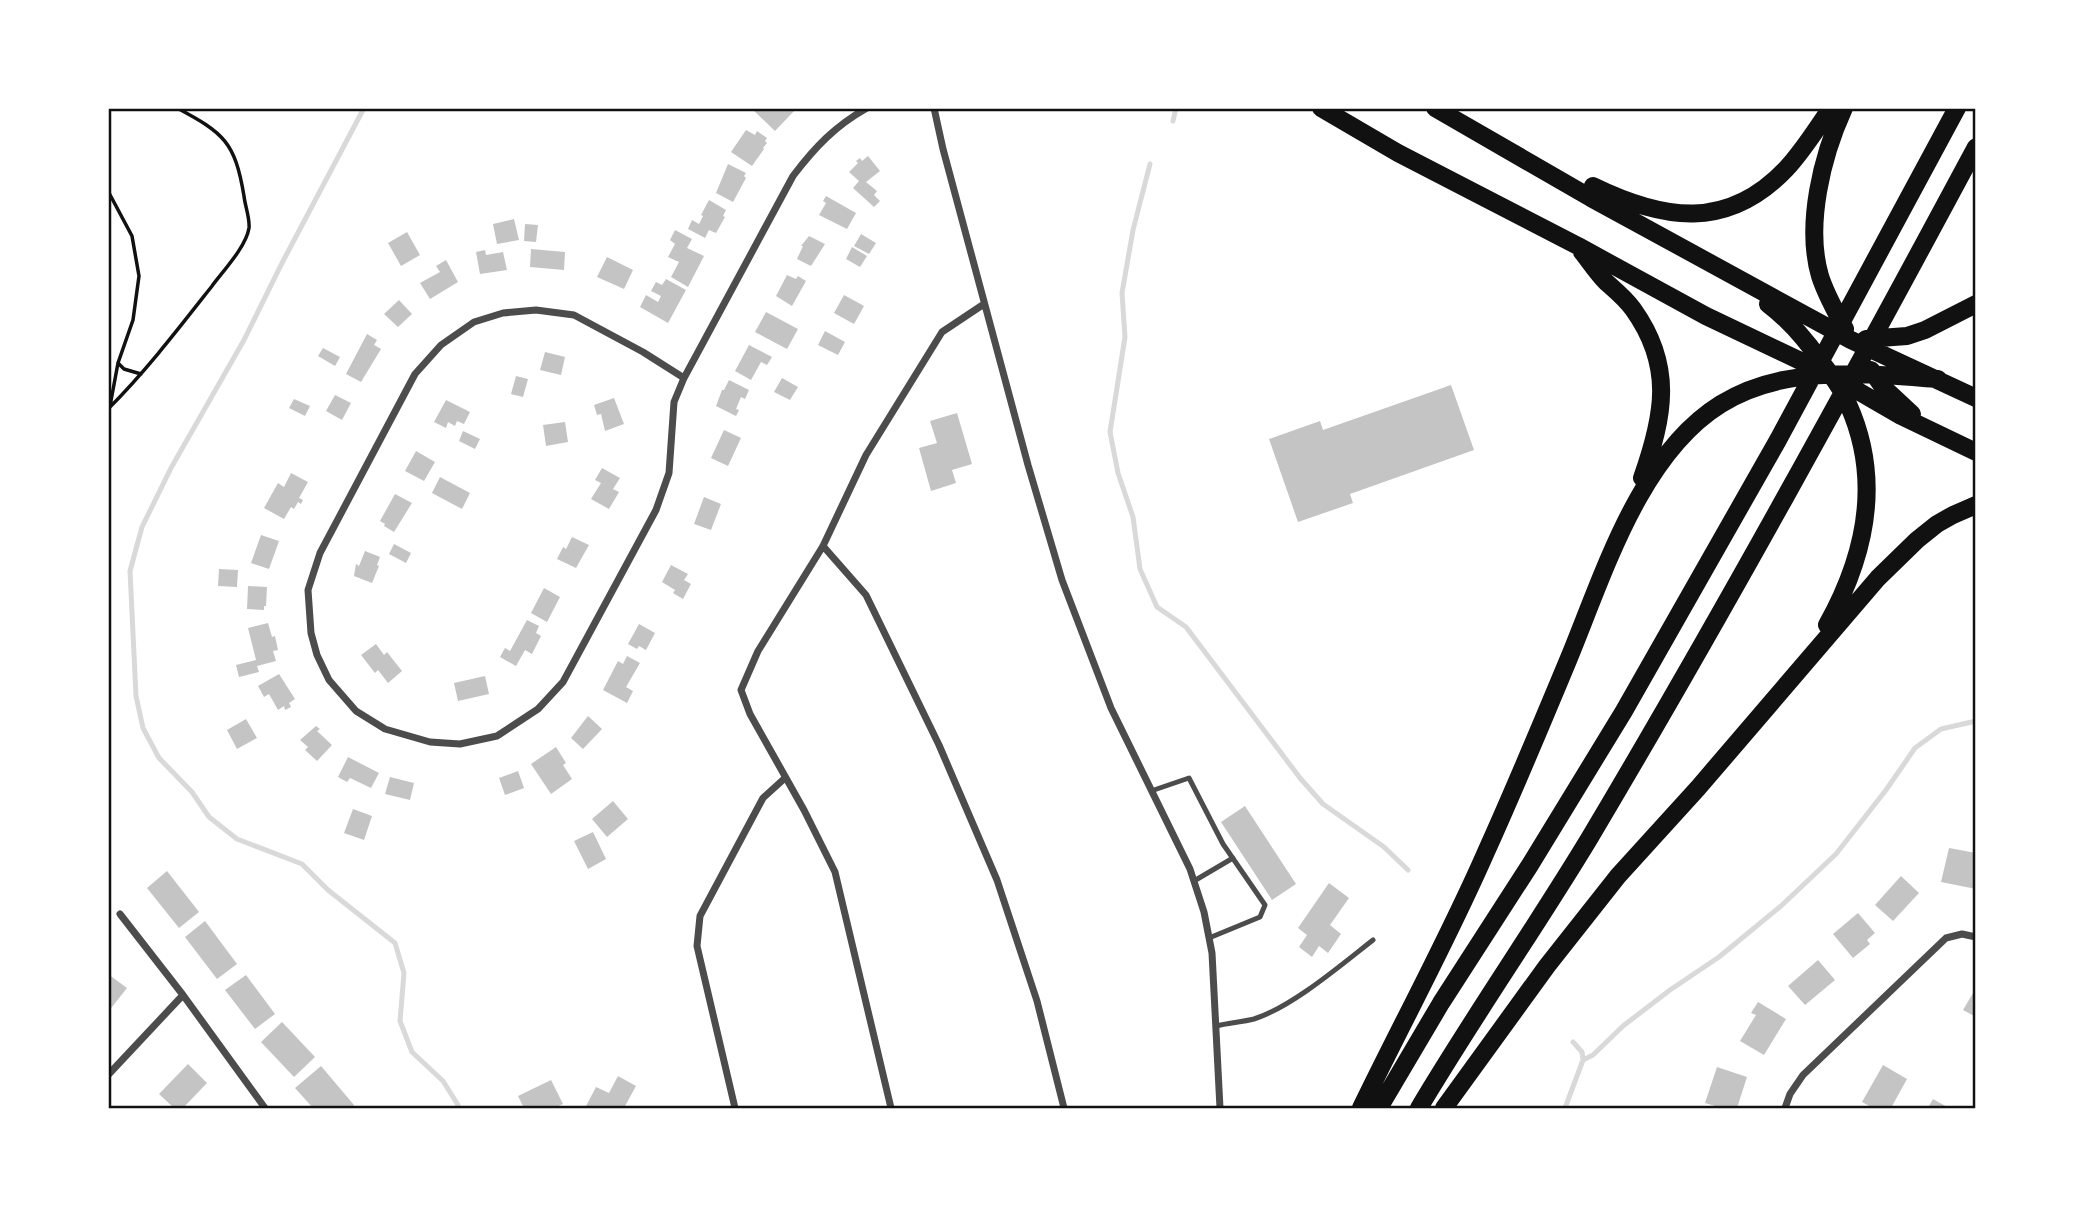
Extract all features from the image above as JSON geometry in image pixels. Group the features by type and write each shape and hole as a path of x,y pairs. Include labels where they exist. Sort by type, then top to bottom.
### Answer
{"main road":[{"path":"1321,108 1398,153 1745,335 1832,376 1901,416 1976,452"},
{"path":"1435,108 1727,274 1851,340 1976,398"},
{"path":"1455,119 1624,201 1670,212 1695,214 1721,212 1744,202 1764,188 1786,169 1831,108"},
{"path":"1844,108 1828,151 1814,217 1819,273 1828,297 1851,340 1882,387 1938,434"},
{"path":"1379,1108 1441,1003 1530,865 1624,711 1778,440 1957,108"},
{"path":"1419,1108 1587,842 1809,456 1976,147"},
{"path":"1361,1108 1469,891 1629,514 1659,423 1662,385 1657,358 1647,331 1631,306 1605,281 1578,246"},
{"path":"1727,274 1777,310 1810,344 1847,401 1862,443 1868,491 1862,542 1841,601 1825,630 1796,671"},
{"path":"1745,335 1810,344 1907,336 1976,304"},
{"path":"1629,514 1648,480 1686,431 1723,402 1747,391 1798,377 1875,375 1938,379"},
{"path":"1444,1108 1547,965 1618,876 1698,788 1878,578 1937,524 1976,505"}],"street":[{"path":"684,378 643,352 574,315 536,310 503,313 474,322 441,345 415,374 373,450 320,553 308,590 311,633 317,655 329,680 356,711 385,729 430,742 460,744 497,736 538,709 563,682 656,510 669,474 674,401 684,378 793,176 830,134 867,108"},
{"path":"934,108 1027,465 1062,580 1111,708 1194,881 1205,912 1212,953 1220,1108"},
{"path":"891,1108 835,872 750,714 741,690 758,651 823,545 866,455 942,331 985,304"},
{"path":"823,545 866,595 945,757 1001,892 1037,1001 1064,1108"},
{"path":"735,1108 697,946 700,916 763,798 785,778"},
{"path":"120,914 265,1108"},
{"path":"1785,1108 1790,1094 1803,1075 1946,938 1962,934 1976,937"},
{"path":"108,1075 183,995"}],"lane":[{"path":"1151,791 1189,778 1223,844 1265,905 1260,917 1209,938"},
{"path":"1194,881 1233,858"},
{"path":"1216,1026 1254,1018 1282,1005 1327,976 1373,940"}],"path":[{"path":"109,408 188,318 229,263 246,237 249,226 236,159 229,144 210,126 177,108"},
{"path":"108,191 132,236 139,276 133,320 118,363 109,408"},
{"path":"118,363 124,369 141,374"}],"building":[{"path":"751,108 794,108 795,110 775,131"},
{"path":"746,130 755,135 757,131 767,138 764,149 752,166 731,152"},
{"path":"868,156 880,171 866,182 877,191 874,195 880,201 874,207 853,188 859,181 849,172 858,163 856,161 860,158 862,161"},
{"path":"728,164 746,173 733,202 716,193"},
{"path":"826,196 856,213 847,229 819,215 826,203 823,201"},
{"path":"709,200 726,210 716,233 709,230 705,238 688,229 692,220 699,224"},
{"path":"514,219 519,240 497,244 493,224"},
{"path":"525,224 538,225 536,242 524,241"},
{"path":"675,230 692,239 687,248 704,256 688,287 671,277 679,262 668,257 675,244 670,240"},
{"path":"407,232 420,255 401,266 388,243"},
{"path":"861,234 876,243 869,254 854,246"},
{"path":"809,236 825,244 811,266 797,259 801,246"},
{"path":"852,247 867,256 860,267 846,259"},
{"path":"531,249 565,252 564,270 530,267"},
{"path":"485,250 486,255 503,252 507,270 480,274 476,252"},
{"path":"607,257 633,270 624,289 597,277"},
{"path":"446,260 458,282 430,299 420,283 440,272 436,266"},
{"path":"787,275 796,279 798,276 806,281 792,306 776,296"},
{"path":"666,279 686,290 668,323 640,307 646,295 658,302 661,296 651,291 656,282 662,285"},
{"path":"844,295 864,306 854,324 834,313"},
{"path":"399,300 412,314 398,327 384,314"},
{"path":"766,312 798,329 787,349 755,332"},
{"path":"825,331 845,342 838,355 818,345"},
{"path":"367,334 377,340 374,345 381,349 361,382 346,374"},
{"path":"749,345 772,357 767,365 761,362 751,380 735,371"},
{"path":"323,348 340,357 335,366 318,356"},
{"path":"545,352 565,357 561,375 540,370"},
{"path":"516,376 528,379 523,397 511,394"},
{"path":"782,378 798,387 790,400 774,392"},
{"path":"729,380 749,390 745,399 741,397 736,416 716,406"},
{"path":"1451,385 1474,450 1350,494 1353,503 1298,522 1269,439 1320,421 1323,430"},
{"path":"335,395 351,403 342,420 326,411"},
{"path":"614,398 624,424 605,431 601,414 597,415 594,405"},
{"path":"294,399 310,406 305,416 289,408"},
{"path":"446,400 470,412 464,424 457,421 455,426 448,422 446,428 434,422"},
{"path":"957,413 972,464 952,470 956,483 931,491 919,448 937,443 930,421"},
{"path":"565,422 568,442 546,446 543,425"},
{"path":"724,430 741,438 728,466 711,458"},
{"path":"463,431 480,439 475,449 459,441"},
{"path":"416,451 435,462 424,481 405,471"},
{"path":"602,468 620,478 613,489 619,492 609,509 591,499 601,483 595,480"},
{"path":"291,473 308,482 299,498 303,500 301,504 298,502 294,509 291,507 284,519 264,508 278,483 284,487"},
{"path":"440,477 470,493 462,509 432,493"},
{"path":"395,494 412,503 394,532 380,521"},
{"path":"704,497 721,504 711,530 694,524"},
{"path":"261,535 279,541 269,569 251,563"},
{"path":"572,537 589,545 576,568 557,559"},
{"path":"394,544 411,553 406,563 389,554"},
{"path":"365,551 380,557 372,583 354,576 356,564 359,566"},
{"path":"671,565 688,574 684,580 691,584 683,599 662,582"},
{"path":"219,569 238,570 237,587 218,586"},
{"path":"248,586 267,587 264,610 247,609"},
{"path":"544,588 560,597 547,622 531,613"},
{"path":"527,620 539,626 536,633 541,636 532,654 525,650 516,666 500,657 505,648 510,651"},
{"path":"268,623 278,650 273,651 276,661 257,666 259,672 239,677 236,665 256,660 248,628"},
{"path":"639,624 655,633 646,650 628,644"},
{"path":"376,644 384,655 387,652 402,671 388,683 378,670 375,673 361,655"},
{"path":"627,656 640,663 626,687 633,691 627,703 603,690 618,661 623,664"},
{"path":"279,674 295,699 289,703 291,707 285,710 284,706 278,710 269,694 264,697 258,686"},
{"path":"485,676 489,694 458,701 454,683"},
{"path":"588,716 602,729 583,749 571,738"},
{"path":"246,719 257,738 237,749 227,730"},
{"path":"316,726 320,729 317,731 332,745 317,761 305,750 308,747 300,740"},
{"path":"556,747 572,779 551,794 531,764"},
{"path":"348,757 379,773 371,788 350,778 347,782 338,777"},
{"path":"518,771 524,788 505,795 499,778"},
{"path":"390,777 414,783 410,800 385,794"},
{"path":"613,801 628,819 607,837 592,819"},
{"path":"1245,806 1296,884 1272,900 1221,822"},
{"path":"353,809 372,816 364,840 344,833"},
{"path":"593,832 606,859 588,869 574,841"},
{"path":"1949,848 1976,853 1976,889 1941,882"},
{"path":"167,871 199,912 179,928 147,888"},
{"path":"1901,876 1919,893 1893,921 1875,905"},
{"path":"1329,883 1349,898 1330,925 1341,934 1328,953 1319,946 1312,957 1299,947 1307,935 1298,928"},
{"path":"1858,913 1875,933 1867,940 1870,944 1853,958 1833,934"},
{"path":"205,921 237,964 217,979 185,937"},
{"path":"1818,960 1835,980 1805,1005 1788,986"},
{"path":"108,974 127,988 108,1012"},
{"path":"246,975 275,1014 255,1029 225,990"},
{"path":"1976,988 1976,1017 1963,1010"},
{"path":"1758,1002 1786,1019 1764,1055 1740,1041 1756,1015 1751,1013"},
{"path":"282,1022 315,1057 294,1077 261,1042"},
{"path":"188,1064 207,1083 183,1108 174,1108 159,1094"},
{"path":"1883,1065 1907,1079 1891,1108 1873,1108 1862,1102"},
{"path":"321,1066 354,1105 351,1108 313,1108 295,1088"},
{"path":"1717,1067 1747,1077 1737,1108 1722,1108 1705,1103"},
{"path":"618,1076 636,1086 624,1108 585,1108 596,1087 609,1093"},
{"path":"551,1080 563,1104 554,1108 524,1108 518,1096"},
{"path":"1933,1099 1949,1108 1928,1108"}],"waterway":[{"path":"364,108 244,340 171,468 142,527 130,571 136,696 143,728 159,758 192,792 209,817 237,839 302,864 328,890 395,943 404,973 400,1021 412,1052 443,1081 458,1105"},
{"path":"1173,121 1176,108"},
{"path":"1150,164 1133,230 1122,293 1125,337 1110,432 1118,473 1133,517 1140,569 1157,607 1186,627 1300,778 1323,804 1384,847 1408,870"},
{"path":"1583,1060 1593,1055 1623,1026 1719,957 1781,906 1836,854 1915,748 1941,729 1976,721"},
{"path":"1565,1108 1583,1060 1582,1052 1573,1042"}]}
